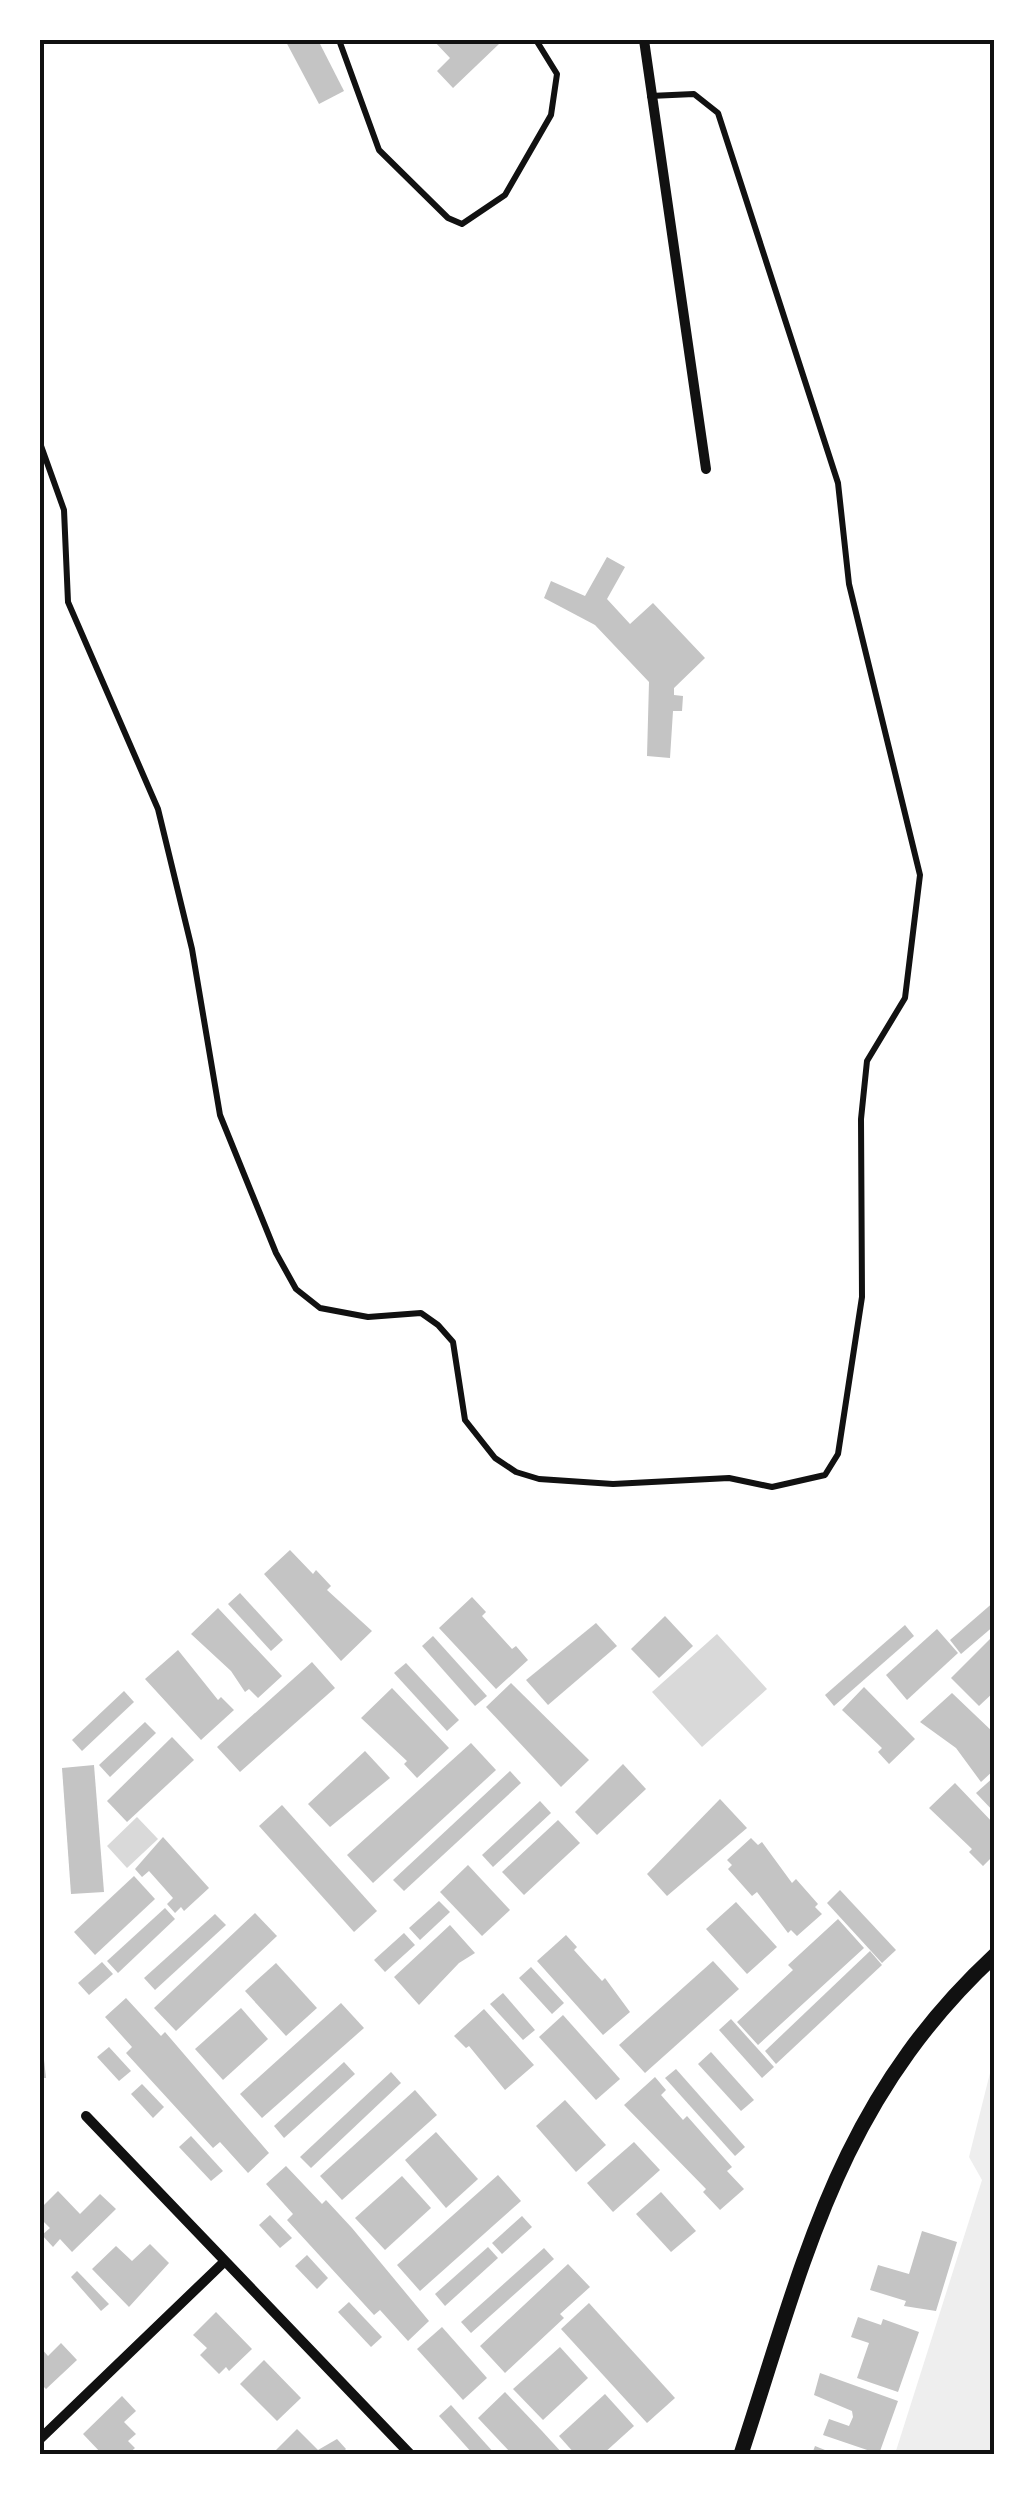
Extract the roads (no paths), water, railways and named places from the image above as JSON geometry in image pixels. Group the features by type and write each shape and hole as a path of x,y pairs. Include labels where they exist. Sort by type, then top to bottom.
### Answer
{"street":[{"path":"644,40 706,468"},
{"path":"741,2454 810,2239 854,2136 888,2078 930,2024 995,1955"},
{"path":"86,2116 410,2454"},
{"path":"40,2439 224,2262"}],"lane":[{"path":"339,40 379,150 436,207 462,224 505,195 551,115 557,74 536,40"},
{"path":"40,443 64,510 66,579 73,617 130,739 162,826 192,948 220,1114 276,1254 296,1289 320,1308 368,1317 421,1314 438,1325 453,1342 465,1420 495,1458 516,1472 539,1479 614,1484 729,1478 772,1486 825,1475 838,1454 862,1297 861,1119 867,1061 901,1008 909,983 918,861 848,584 838,483 718,113 694,94 650,96"}]}
